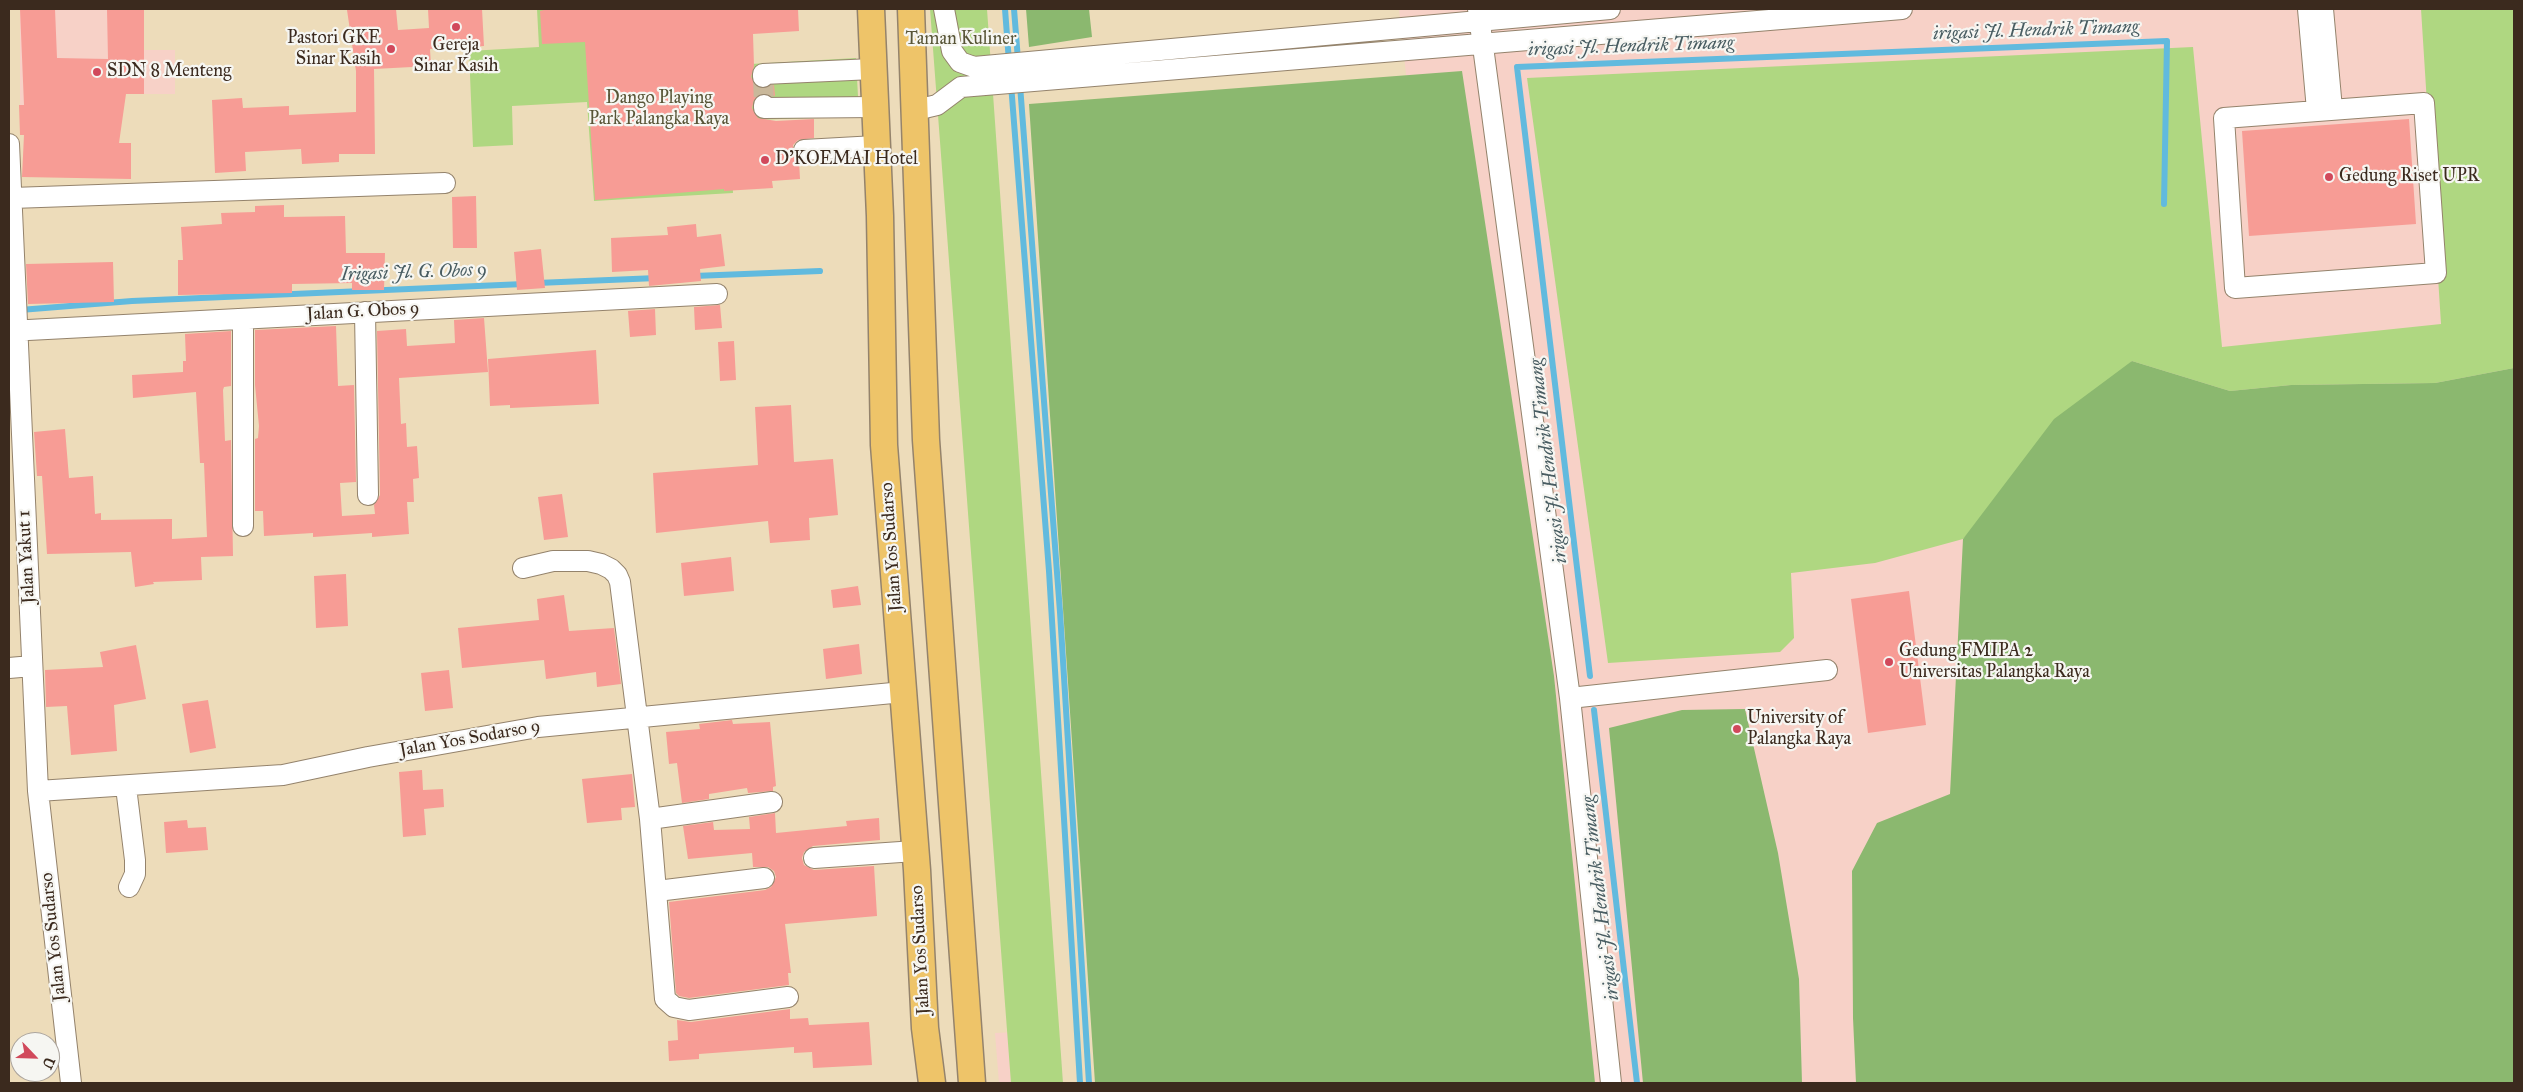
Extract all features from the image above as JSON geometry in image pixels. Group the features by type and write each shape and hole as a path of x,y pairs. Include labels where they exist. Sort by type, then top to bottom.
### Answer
{"main road":[{"name":"Jalan Yos Sudarso","path":"871,9 884,445 915,851 925,1028 932,1083"},
{"path":"911,9 926,440 972,1083"}],"street":[{"path":"944,9 952,51 960,62 974,66 1479,14 1610,9"},
{"path":"916,110 936,105 961,87 1482,42 1902,9"},
{"path":"2308,9 2324,109"},
{"path":"2323,9 2324,109"},
{"path":"1479,14 1570,698 1611,1083"},
{"path":"763,78 762,74 873,69"},
{"path":"2424,103 2436,273 2234,288 2224,118 2324,109 2424,103"},
{"path":"764,105 764,108 875,107"},
{"name":"Jalan Yakut 1","path":"9,144 12,198 13,331 38,791"},
{"path":"804,150 876,146"},
{"path":"12,198 445,183"},
{"name":"Jalan G. Obos 9","path":"13,331 717,294"},
{"path":"366,312 368,495"},
{"path":"243,319 243,526"},
{"path":"523,568 553,561 588,561 601,564 617,575 630,656 636,718 650,819 665,998 674,1007 689,1010 788,997"},
{"path":"9,668 32,666"},
{"path":"1570,698 1827,670"},
{"name":"Jalan Yos Sodarso 9","path":"38,791 283,775 368,757 538,727 903,692"},
{"path":"126,786 135,860 134,874 129,887"},
{"name":"Jalan Yos Sudarso","path":"38,791 71,1083"},
{"path":"650,819 772,802"},
{"path":"814,858 915,851"},
{"path":"657,891 764,878"}],"shaded area":[{"name":"SDN 8 Menteng","path":"20,9 144,9 144,50 175,50 175,94 120,94 20,135"},
{"name":"University of Palangka Raya","path":"1399,9 2514,9 2514,331 1970,374 2027,1083 1514,1083"},
{"path":"1059,1030 1063,1083 999,1083 995,1033"}],"green space":[{"name":"Dango Playing Park Palangka Raya","path":"537,9 708,9 711,60 751,64 856,58 859,116 729,121 733,193 594,201 587,102 512,106 513,145 473,147 469,51 539,47"},
{"name":"Taman Kuliner","path":"930,9 987,9 1063,1083 1011,1083"},
{"path":"1026,9 1089,9 1092,37 1029,47"},
{"path":"2421,9 2514,9 2514,368 2435,383 2291,385 2230,391 2132,361 1963,539 1875,563 1791,573 1794,638 1780,652 1608,663 1527,78 2193,47 2222,347 2441,324"},
{"path":"1462,71 1554,676 1595,1083 1095,1083 1029,104"},
{"path":"2132,361 2230,391 2291,385 2435,383 2514,368 2514,1083 1856,1083 1853,1018 1852,871 1877,823 1950,794 1963,539 2054,419"},
{"path":"1745,709 1778,853 1799,979 1802,1083 1643,1083 1609,728 1682,710"}],"building":[{"name":"SDN 8 Menteng","path":"20,9 55,9 57,58 108,59 107,9 144,9 144,94 126,94 119,143 131,143 131,179 22,177 24,135 20,135 19,105 24,105"},
{"path":"396,9 398,30 429,28 428,9 482,9 484,46 430,49 431,66 374,69 375,154 339,154 339,162 302,164 301,149 245,152 246,171 215,173 212,100 242,98 243,108 289,106 289,115 356,112 356,71 347,10"},
{"name":"Dango Playing Park Palangka Raya","path":"548,9 798,9 799,31 753,34 754,66 751,77 758,87 763,89 774,85 775,96 764,93 754,100 752,108 758,118 776,121 814,119 814,138 798,140 793,145 794,156 799,161 800,179 772,181 773,188 724,191 724,189 595,200 585,42 542,44 540,11"},
{"name":"Gedung Riset UPR","path":"2409,119 2416,224 2249,236 2242,131"},
{"path":"476,196 477,248 453,248 452,197"},
{"path":"284,205 284,217 345,216 346,253 385,253 384,290 352,290 352,283 292,284 292,293 178,295 178,260 183,260 181,227 222,224 221,213 255,212 255,206"},
{"path":"696,224 697,237 721,234 725,266 700,269 701,281 649,286 648,270 612,272 611,238 668,235 667,227"},
{"path":"541,249 545,288 517,290 514,252"},
{"path":"113,262 114,302 28,304 26,264"},
{"path":"720,305 722,328 695,330 694,307"},
{"path":"655,309 656,335 630,337 628,311"},
{"path":"484,318 488,372 399,378 401,424 406,423 407,447 417,446 419,478 413,479 414,502 407,502 409,534 372,537 372,533 313,537 313,533 264,536 263,511 255,511 255,439 258,438 259,426 255,385 255,330 336,326 338,386 354,385 356,482 340,483 342,516 375,514 374,505 380,495 377,331 406,329 407,346 455,343 454,320"},
{"path":"231,331 231,386 224,387 223,390 225,441 231,440 233,556 201,557 202,580 153,582 154,584 135,587 131,552 47,554 42,476 37,476 34,432 65,429 69,478 93,476 95,514 101,513 101,520 172,519 172,539 207,537 204,463 200,463 196,392 133,398 132,375 183,372 183,361 186,361 185,334"},
{"path":"734,341 736,380 720,381 718,342"},
{"path":"596,350 599,404 510,408 510,405 490,406 488,359"},
{"path":"791,405 794,462 833,459 838,515 809,518 810,540 770,543 768,521 656,533 653,473 758,465 755,407"},
{"path":"562,494 568,537 544,540 538,497"},
{"path":"731,557 734,591 684,596 681,563"},
{"path":"346,574 348,626 316,628 314,576"},
{"path":"858,586 861,605 833,608 831,590"},
{"name":"Gedung FMIPA 2 Universitas Palangka Raya","path":"1909,591 1926,725 1868,733 1851,599"},
{"path":"564,595 569,631 614,628 621,684 597,687 596,672 546,679 544,660 462,668 458,628 539,620 537,599"},
{"path":"859,644 862,674 826,679 823,649"},
{"path":"136,645 146,699 114,705 117,751 71,755 67,706 46,707 45,670 103,667 100,652"},
{"path":"449,670 453,708 425,711 421,673"},
{"path":"208,700 216,748 190,753 182,704"},
{"path":"732,720 733,724 770,722 776,786 773,787 773,791 748,793 747,788 709,794 709,799 682,803 677,763 669,764 666,732 700,729 699,724"},
{"path":"422,770 423,790 443,789 444,807 424,809 426,835 403,837 399,772"},
{"path":"632,774 635,807 621,808 622,820 587,823 582,779"},
{"path":"775,813 776,833 847,826 846,821 879,818 880,840 813,846 804,852 802,858 804,865 814,870 874,866 877,916 785,924 791,973 788,973 789,985 689,998 679,996 676,993 669,902 765,890 771,887 776,877 774,871 768,867 753,867 752,853 688,859 683,826 713,822 714,830 750,829 749,817"},
{"path":"187,820 188,828 206,827 208,850 166,853 164,822"},
{"path":"790,1009 790,1019 808,1018 809,1025 869,1022 872,1065 813,1068 812,1052 794,1053 794,1047 699,1054 699,1059 669,1061 668,1041 678,1040 677,1020 691,1022"}],"waterway":[{"path":"1005,9 1009,62"},
{"path":"1014,9 1018,60"},
{"name":"irigasi Jl. Hendrik Timang","path":"1590,676 1517,67 2167,41 2164,204"},
{"path":"1011,84 1049,571 1080,1083"},
{"path":"1020,85 1060,612 1089,1083"},
{"name":"Irigasi Jl. G. Obos 9","path":"694,276 820,271"},
{"name":"Irigasi Jl. G. Obos 9","path":"537,283 657,278"},
{"name":"Irigasi Jl. G. Obos 9","path":"20,310 132,301 524,284"},
{"name":"irigasi Jl. Hendrik Timang","path":"1594,710 1637,1083"}],"tunnel":[{"path":"763,77 764,105"}],"place":[{"name":"Gereja Sinar Kasih","path":"456,27"},
{"name":"Pastori GKE Sinar Kasih","path":"391,49"},
{"name":"SDN 8 Menteng","path":"97,72"},
{"name":"D'KOEMAI Hotel","path":"765,160"},
{"name":"Gedung Riset UPR","path":"2329,177"},
{"name":"Gedung FMIPA 2 Universitas Palangka Raya","path":"1889,662"},
{"name":"University of Palangka Raya","path":"1737,729"}]}
